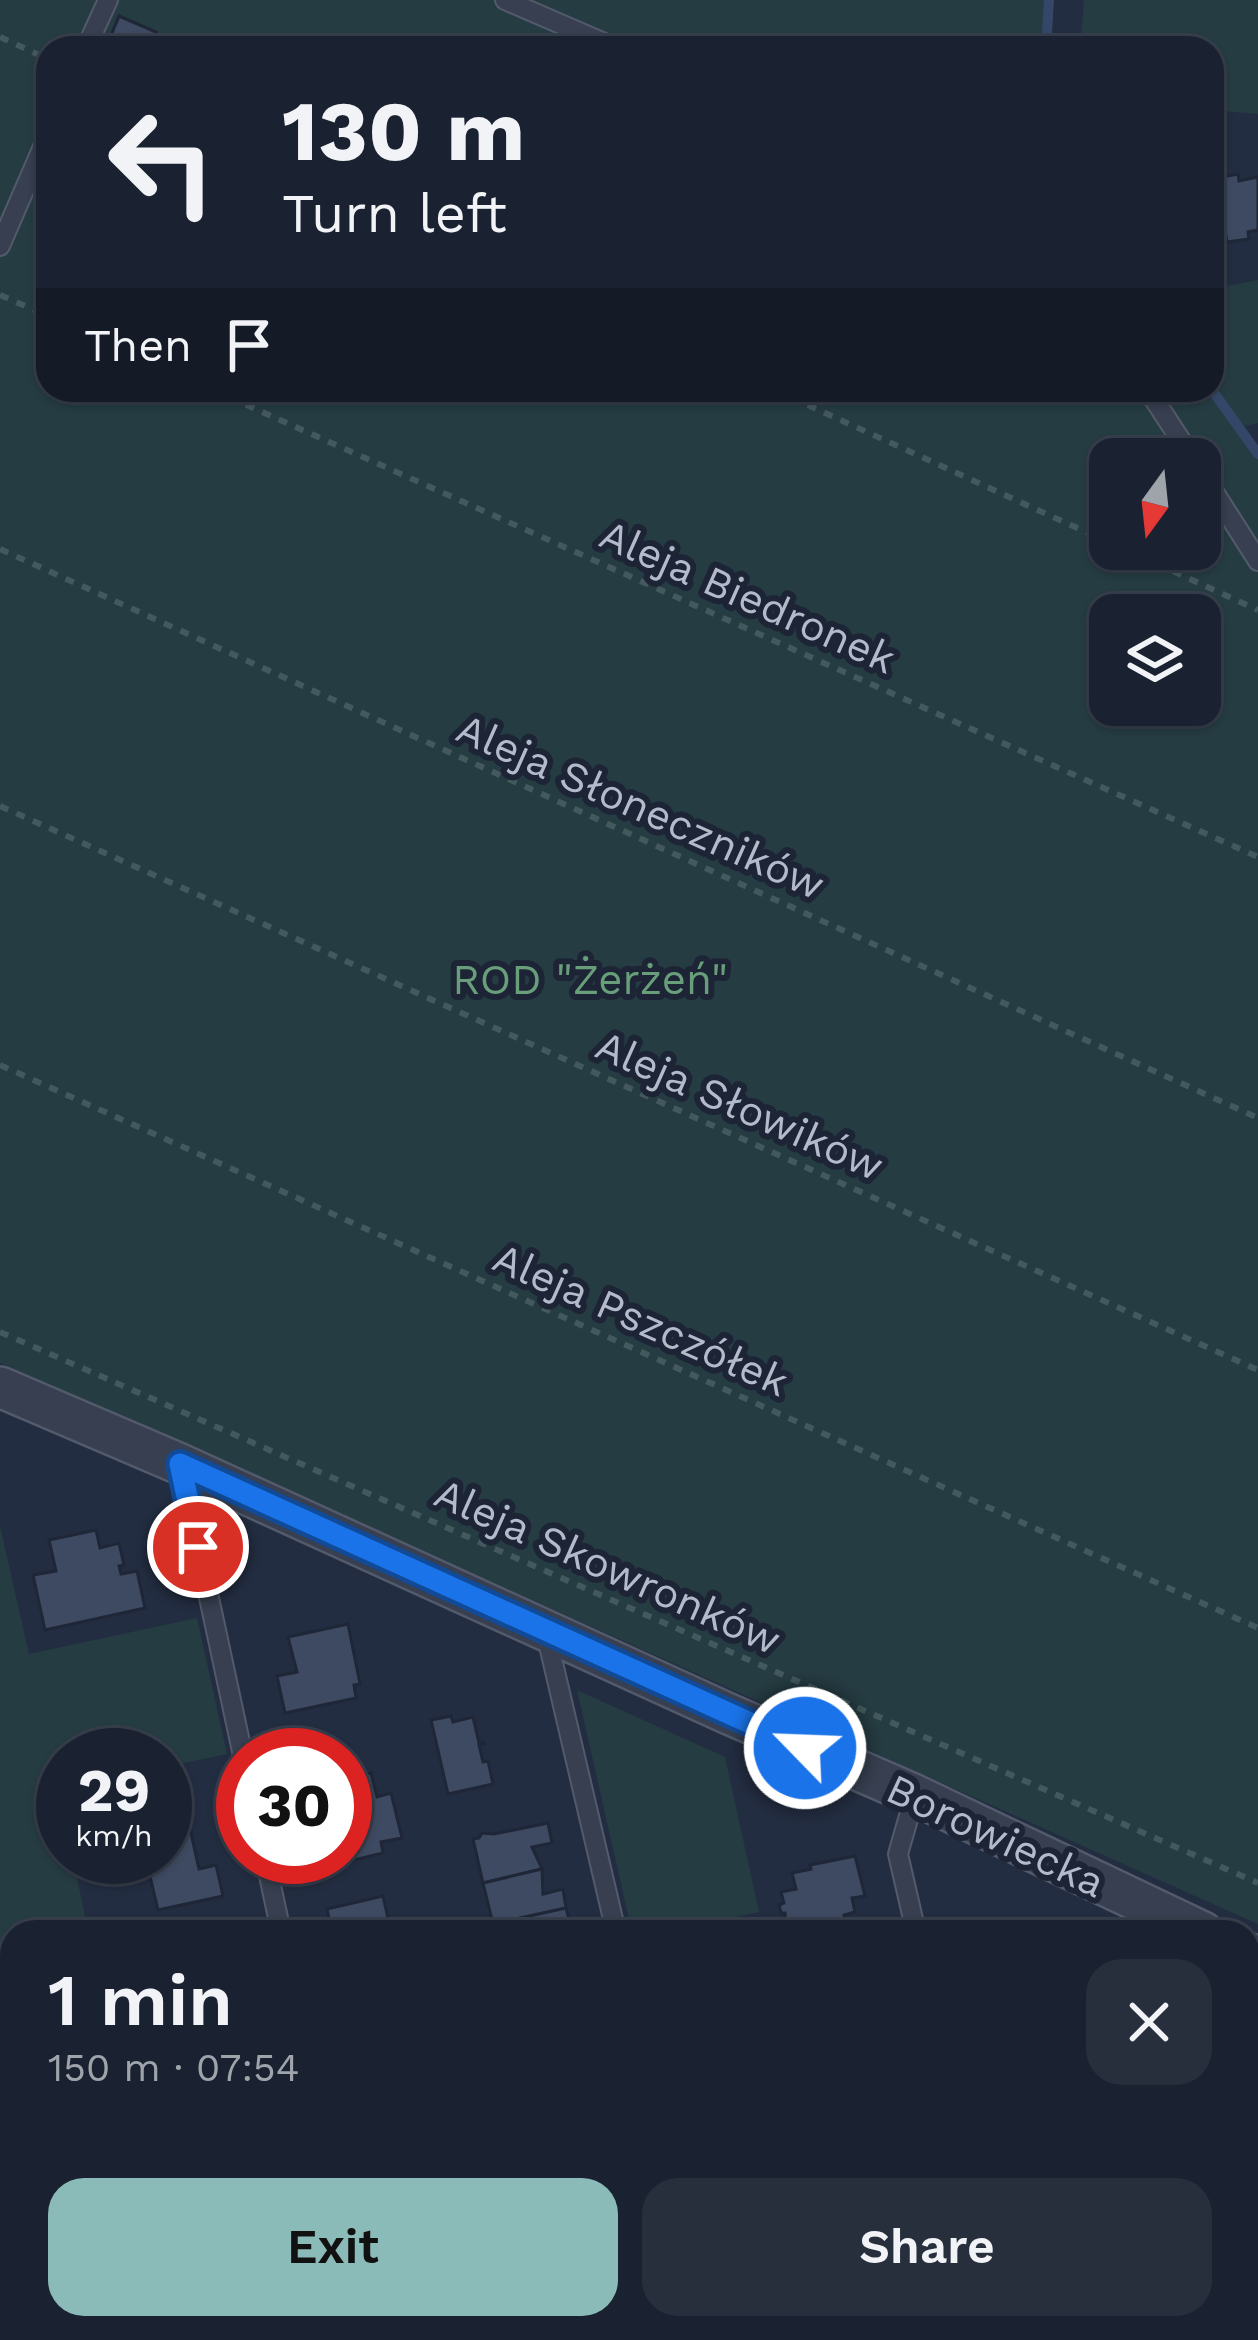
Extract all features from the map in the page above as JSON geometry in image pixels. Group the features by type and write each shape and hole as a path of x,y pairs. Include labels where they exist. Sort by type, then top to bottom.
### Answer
{"street":[{"name":"Borowiecka","path":"0,1387 915,1796 1178,1920"}],"lane":[{"path":"91,36 107,0"},
{"path":"505,0 588,36"},
{"path":"0,246 36,163"},
{"path":"1156,402 1179,438"},
{"path":"1221,503 1258,560"},
{"path":"180,1464 237,1728"},
{"path":"546,1630 613,1920"},
{"path":"913,1920 898,1854 915,1796"},
{"path":"271,1884 278,1920"}],"path":[{"path":"0,38 36,54"},
{"path":"0,295 36,311"},
{"name":"Aleja Biedronek","path":"240,402 1258,856"},
{"path":"801,402 1089,533"},
{"name":"Aleja Słoneczników","path":"0,549 1258,1118"},
{"path":"1170,570 1258,610"},
{"name":"Aleja Słowików","path":"0,806 1258,1370"},
{"name":"Aleja Pszczółek","path":"0,1065 1258,1628"},
{"name":"Aleja Skowronków","path":"0,1333 1258,1882"}],"green space":[{"name":"ROD \"Żerżeń\"","path":"0,0 1046,0 1045,36 36,36 36,402 1224,402 1224,287 1258,280 1258,423 1241,427 1258,449 1258,1920 1249,1920 0,1363"},
{"path":"1084,0 1258,0 1258,114 1224,111 1224,36 1081,36"},
{"path":"0,1526 29,1654 197,1618 221,1728 216,1728 216,1756 192,1761 192,1728 36,1728 36,1884 78,1884 86,1920 0,1920"},
{"path":"577,1690 725,1757 759,1912 722,1920 629,1920"}],"building":[{"path":"119,16 156,32 154,36 111,36"},
{"path":"1238,174 1239,181 1258,177 1258,230 1248,232 1249,239 1227,242 1224,236 1224,177"},
{"path":"96,1530 100,1548 119,1543 121,1574 137,1571 145,1608 45,1630 33,1575 56,1571 49,1540"},
{"path":"348,1624 360,1684 354,1685 356,1698 285,1713 277,1676 297,1672 288,1637"},
{"path":"451,1716 453,1722 473,1717 493,1784 448,1794 431,1720"},
{"path":"372,1777 377,1797 391,1793 402,1838 381,1842 383,1853 372,1856"},
{"path":"548,1823 552,1843 532,1847 542,1869 483,1883 473,1839 482,1833"},
{"path":"192,1838 199,1869 216,1865 216,1884 220,1884 223,1896 158,1910 152,1884 192,1884"},
{"path":"855,1856 865,1896 852,1898 855,1912 844,1915 845,1920 785,1920 779,1905 784,1903 781,1892 796,1889 792,1873 811,1869 810,1865"},
{"path":"542,1869 543,1894 563,1889 566,1908 492,1920 483,1883"},
{"path":"383,1896 388,1920 329,1920 327,1909"},
{"path":"566,1908 569,1920 511,1920"}],"waterway":[{"path":"1047,36 1049,0"},
{"path":"1221,402 1258,454"}],"route":[{"path":"198,1547 180,1464 805,1748"}]}
